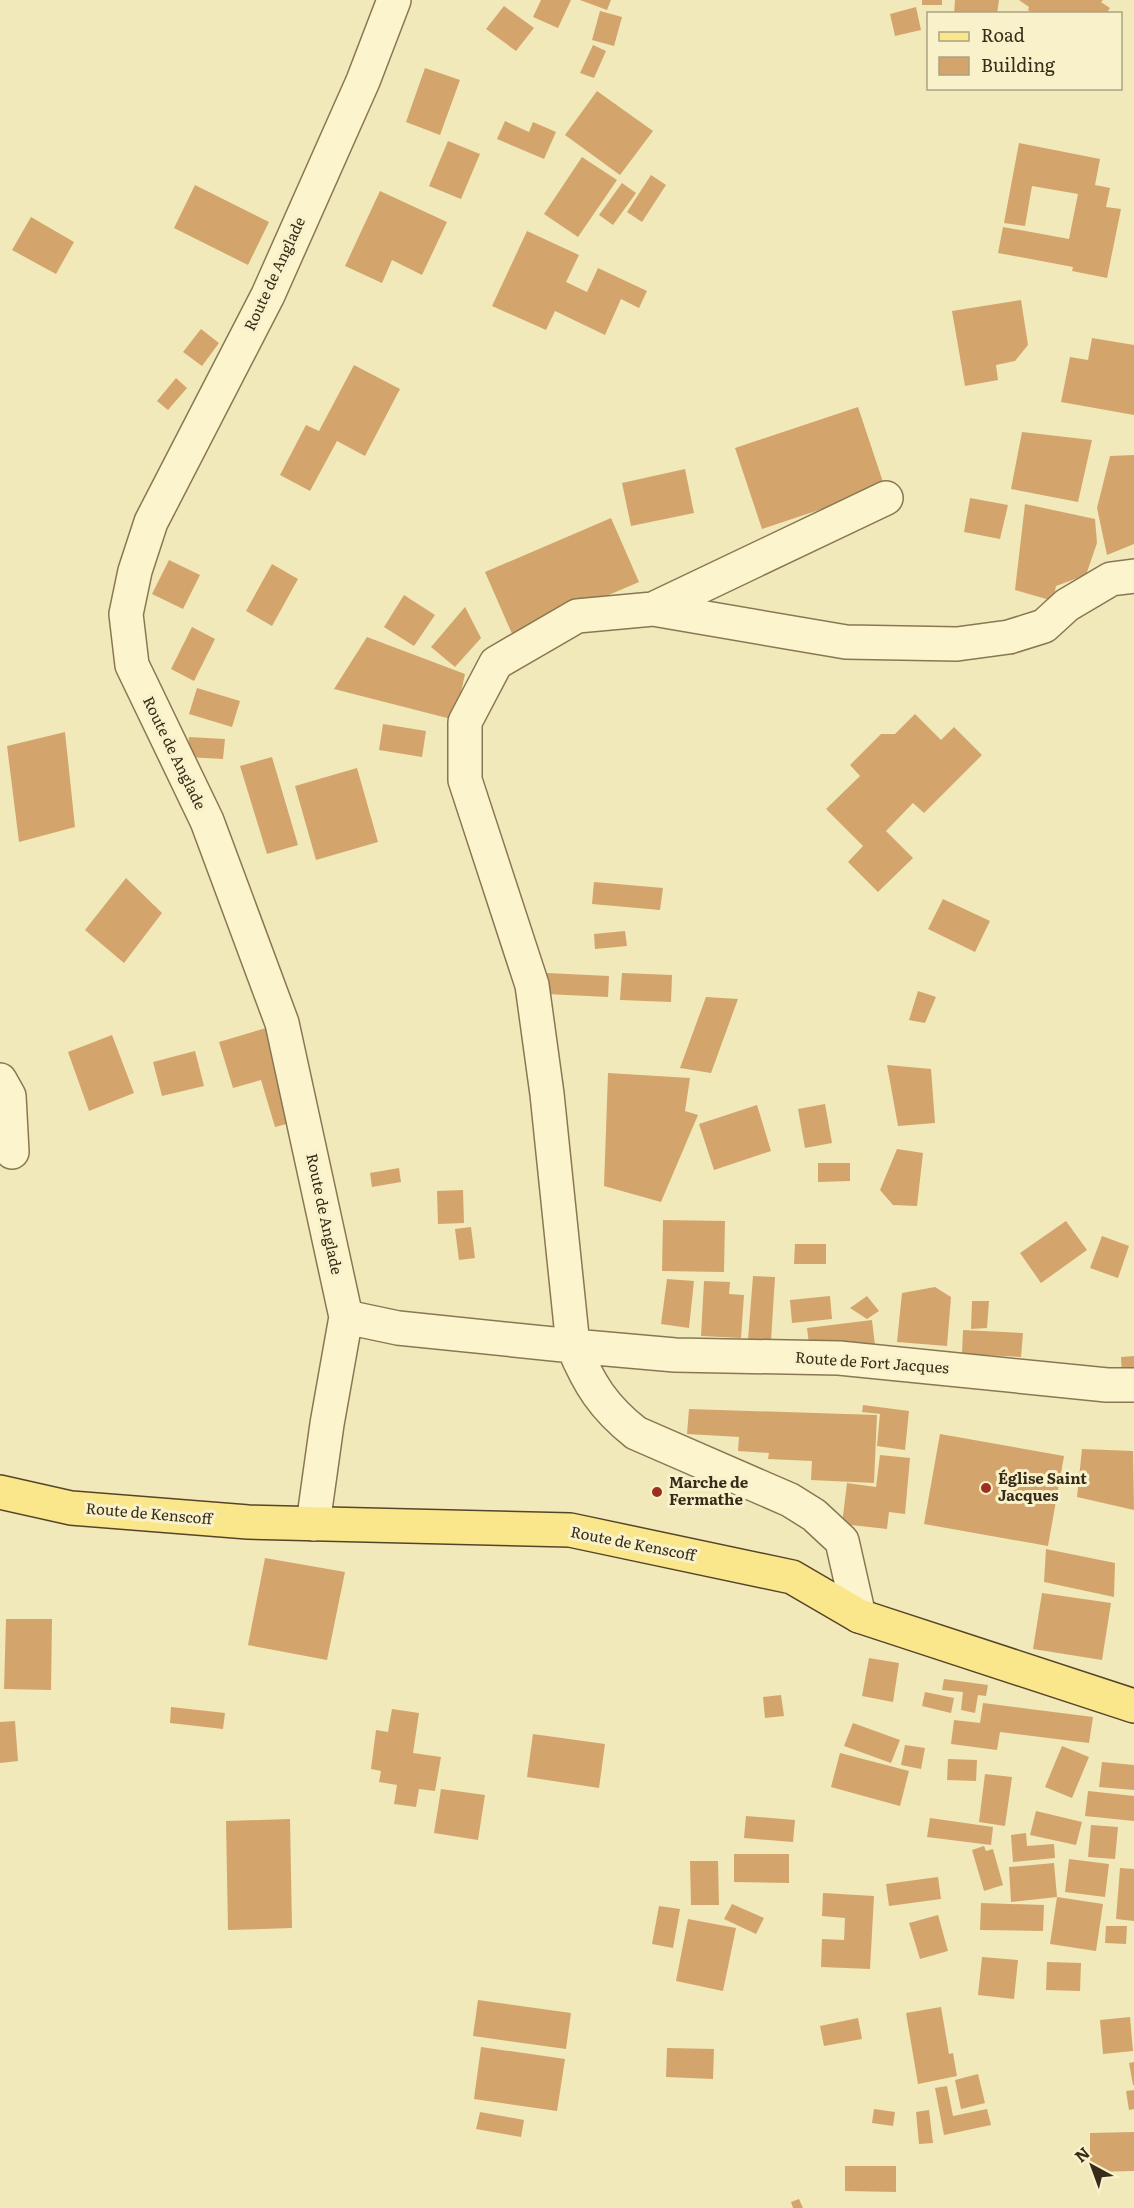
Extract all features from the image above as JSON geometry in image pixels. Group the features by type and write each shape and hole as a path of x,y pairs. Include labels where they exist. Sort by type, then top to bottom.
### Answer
{"main road":[{"name":"Route de Kenscoff","path":"0,1492 71,1508 248,1522 570,1530 792,1577 859,1616 1134,1706"}],"street":[{"name":"Route de Anglade","path":"346,1317 282,1023 207,821 132,665 126,614 135,571 151,522 268,295 363,81 394,0"},
{"path":"653,609 886,498"},
{"path":"859,1616 842,1541 821,1521 790,1500 636,1433 615,1417 598,1395 573,1346 547,1094 532,985 465,780 465,722 496,663 577,616 653,609 846,642 957,644 1009,637 1044,626 1067,605 1111,579 1134,576"},
{"path":"0,1080 9,1096 12,1152"},
{"path":"313,1524 327,1424 346,1317 398,1328 573,1346"},
{"name":"Route de Fort Jacques","path":"573,1346 675,1355 839,1358 1107,1385 1134,1385"}],"building":[{"path":"541,0 571,0 558,28 533,17"},
{"path":"580,0 611,0 607,10"},
{"path":"922,0 942,0 942,5 922,5"},
{"path":"955,0 999,0 997,12 954,12"},
{"path":"1019,0 1103,0 1101,2 1110,8 1107,12 1030,12 1028,10 1029,7"},
{"path":"504,6 534,28 516,51 486,29"},
{"path":"916,7 921,30 895,36 890,14"},
{"path":"600,11 622,17 614,46 592,40"},
{"path":"593,45 606,51 594,78 580,73"},
{"path":"425,68 460,80 440,135 406,122"},
{"path":"597,91 653,131 620,175 565,135"},
{"path":"505,121 529,132 533,122 556,132 544,159 497,139"},
{"path":"448,141 480,154 461,199 429,186"},
{"path":"1019,143 1100,159 1095,185 1110,188 1106,207 1121,209 1107,278 1072,271 1073,267 998,253 1003,227 1069,239 1078,194 1032,186 1025,226 1004,223"},
{"path":"582,157 617,180 578,237 544,214"},
{"path":"651,175 666,185 642,222 627,212"},
{"path":"622,183 636,193 613,225 599,215"},
{"path":"195,185 269,222 248,265 174,228"},
{"path":"380,191 447,222 422,275 392,260 382,283 345,266"},
{"path":"31,217 74,242 56,274 12,250"},
{"path":"527,231 579,255 566,282 587,292 598,268 647,291 639,308 621,299 605,335 555,311 546,330 492,306"},
{"path":"1021,300 1028,345 1015,361 996,365 998,380 965,386 952,311"},
{"path":"201,329 219,343 202,366 183,352"},
{"path":"1092,338 1134,345 1134,415 1061,402 1070,357 1088,360"},
{"path":"354,365 400,389 365,456 337,441 310,491 280,475 306,425 319,431"},
{"path":"176,378 187,388 168,410 157,401"},
{"path":"858,407 885,488 762,529 735,448"},
{"path":"1022,432 1092,440 1078,502 1011,489"},
{"path":"1134,455 1134,544 1107,555 1097,508 1110,456"},
{"path":"685,469 694,513 631,526 622,483"},
{"path":"970,498 1008,505 1000,539 964,532"},
{"path":"1025,504 1095,519 1097,543 1086,575 1056,586 1053,601 1015,590"},
{"path":"611,518 639,582 513,636 485,572"},
{"path":"169,560 200,575 183,609 152,594"},
{"path":"272,564 298,579 272,626 246,611"},
{"path":"404,595 435,615 414,646 384,627"},
{"path":"465,607 481,638 455,667 431,647"},
{"path":"192,627 215,639 194,681 171,669"},
{"path":"367,637 465,674 455,720 334,689"},
{"path":"197,688 240,701 232,727 189,714"},
{"path":"915,714 941,740 954,727 982,755 924,813 913,803 886,831 913,858 878,892 848,862 863,846 826,809 860,776 850,765 881,734 895,734"},
{"path":"383,724 426,731 422,757 379,750"},
{"path":"65,732 75,827 19,842 7,746"},
{"path":"189,737 225,739 223,759 187,757"},
{"path":"272,757 298,845 267,854 240,766"},
{"path":"357,768 378,842 316,860 295,786"},
{"path":"126,878 162,913 124,963 85,930"},
{"path":"594,882 663,888 660,910 592,904"},
{"path":"943,899 990,921 975,952 928,929"},
{"path":"625,931 627,946 595,949 594,934"},
{"path":"547,973 609,976 608,997 546,994"},
{"path":"622,973 672,975 671,1002 620,1000"},
{"path":"918,991 936,997 925,1023 909,1020"},
{"path":"706,997 738,999 711,1073 680,1068"},
{"path":"266,1028 294,1122 275,1127 261,1080 233,1088 219,1042"},
{"path":"112,1035 134,1093 89,1111 68,1052"},
{"path":"195,1051 204,1086 162,1096 153,1062"},
{"path":"887,1065 931,1069 935,1123 898,1126"},
{"path":"608,1073 690,1078 685,1111 698,1115 661,1202 604,1186"},
{"path":"825,1104 832,1143 805,1148 798,1109"},
{"path":"757,1105 771,1151 714,1170 699,1124"},
{"path":"897,1149 923,1153 917,1206 893,1205 880,1190"},
{"path":"818,1163 850,1163 850,1181 818,1182"},
{"path":"399,1168 401,1182 372,1187 370,1173"},
{"path":"463,1190 464,1223 438,1224 437,1191"},
{"path":"663,1220 725,1221 724,1272 662,1271"},
{"path":"1066,1221 1087,1250 1041,1283 1020,1253"},
{"path":"471,1227 475,1258 459,1260 455,1229"},
{"path":"1102,1236 1129,1246 1118,1278 1090,1268"},
{"path":"795,1244 826,1244 826,1264 794,1264"},
{"path":"753,1276 775,1277 771,1341 748,1340"},
{"path":"667,1279 694,1281 689,1328 661,1324"},
{"path":"704,1281 730,1282 729,1294 744,1295 741,1338 701,1336"},
{"path":"935,1287 951,1297 947,1346 897,1342 902,1293"},
{"path":"830,1296 832,1319 792,1323 790,1300"},
{"path":"867,1296 879,1311 867,1319 850,1308"},
{"path":"972,1301 989,1301 987,1328 971,1329"},
{"path":"872,1320 875,1345 810,1352 807,1328"},
{"path":"963,1330 1023,1333 1021,1357 962,1354"},
{"path":"1134,1356 1134,1375 1122,1375 1121,1357"},
{"path":"863,1405 909,1411 905,1450 877,1446 880,1414 862,1412"},
{"path":"689,1409 877,1415 874,1483 811,1480 812,1461 768,1459 769,1453 738,1451 739,1437 687,1434"},
{"path":"940,1434 1064,1456 1048,1546 924,1524"},
{"path":"1082,1449 1133,1451 1134,1510 1077,1497"},
{"path":"880,1455 910,1458 905,1514 889,1512 887,1529 842,1524 847,1483 876,1487"},
{"path":"1046,1549 1115,1563 1114,1597 1044,1582"},
{"path":"265,1558 345,1572 327,1660 248,1645"},
{"path":"1042,1593 1111,1603 1102,1660 1033,1649"},
{"path":"6,1619 52,1619 51,1690 4,1689"},
{"path":"869,1658 899,1663 893,1702 862,1696"},
{"path":"944,1679 988,1685 986,1696 978,1695 975,1713 961,1710 963,1692 942,1690"},
{"path":"925,1692 954,1698 951,1713 922,1706"},
{"path":"781,1695 784,1716 765,1718 763,1697"},
{"path":"983,1703 1093,1717 1089,1743 1000,1732 997,1750 951,1744 954,1720 980,1723"},
{"path":"171,1707 225,1713 223,1729 170,1723"},
{"path":"392,1709 419,1713 413,1753 441,1757 435,1791 419,1789 416,1807 394,1804 397,1785 379,1782 381,1771 371,1769 376,1730 388,1732"},
{"path":"15,1721 18,1761 0,1763 0,1722"},
{"path":"853,1723 900,1740 891,1763 844,1746"},
{"path":"533,1734 605,1744 599,1788 527,1777"},
{"path":"905,1745 925,1748 921,1769 901,1765"},
{"path":"1062,1746 1089,1757 1072,1798 1045,1787"},
{"path":"840,1753 909,1771 900,1806 831,1787"},
{"path":"948,1759 977,1760 976,1781 947,1780"},
{"path":"1102,1762 1134,1765 1134,1790 1099,1787"},
{"path":"985,1774 1012,1777 1005,1826 979,1822"},
{"path":"441,1789 485,1795 478,1840 434,1833"},
{"path":"1088,1791 1134,1796 1134,1821 1085,1816"},
{"path":"1036,1811 1082,1822 1076,1845 1030,1835"},
{"path":"746,1816 795,1820 793,1842 744,1838"},
{"path":"930,1818 993,1827 991,1845 927,1837"},
{"path":"290,1819 292,1928 228,1930 226,1821"},
{"path":"1091,1825 1118,1827 1115,1859 1088,1857"},
{"path":"1026,1833 1027,1846 1054,1844 1055,1858 1013,1862 1011,1835"},
{"path":"984,1846 986,1851 993,1849 1003,1885 984,1891 972,1850"},
{"path":"734,1854 789,1854 789,1883 734,1882"},
{"path":"1069,1859 1109,1864 1105,1897 1065,1892"},
{"path":"690,1861 718,1861 719,1905 691,1905"},
{"path":"1054,1863 1057,1897 1011,1902 1009,1867"},
{"path":"1120,1868 1134,1869 1134,1921 1116,1919"},
{"path":"938,1877 941,1899 889,1906 886,1884"},
{"path":"823,1893 874,1896 870,1969 821,1967 822,1939 844,1940 845,1918 822,1916"},
{"path":"1057,1897 1103,1904 1096,1951 1050,1944"},
{"path":"981,1903 1044,1905 1043,1931 980,1930"},
{"path":"732,1904 764,1918 756,1934 724,1919"},
{"path":"659,1906 680,1909 673,1948 652,1944"},
{"path":"938,1915 948,1951 920,1959 909,1923"},
{"path":"688,1919 736,1928 723,1991 676,1981"},
{"path":"1106,1926 1127,1926 1126,1944 1105,1943"},
{"path":"982,1957 1018,1960 1014,1999 978,1995"},
{"path":"1047,1962 1081,1963 1080,1991 1046,1990"},
{"path":"478,2000 571,2013 566,2049 473,2036"},
{"path":"941,2007 949,2054 953,2053 957,2076 918,2084 906,2013"},
{"path":"1130,2017 1133,2051 1103,2054 1100,2020"},
{"path":"858,2018 862,2039 824,2046 820,2026"},
{"path":"481,2047 565,2059 557,2111 474,2099"},
{"path":"667,2048 714,2049 713,2079 666,2077"},
{"path":"1134,2062 1134,2085 1133,2085 1129,2063"},
{"path":"978,2074 985,2103 961,2109 955,2080"},
{"path":"947,2086 953,2116 987,2109 991,2125 944,2135 935,2088"},
{"path":"1134,2090 1134,2109 1129,2110 1126,2091"},
{"path":"874,2109 895,2112 893,2126 872,2123"},
{"path":"929,2110 933,2143 919,2144 916,2112"},
{"path":"480,2112 524,2120 521,2137 476,2129"},
{"path":"1134,2132 1134,2171 1090,2172 1090,2133"},
{"path":"845,2166 896,2166 896,2192 845,2191"},
{"path":"799,2199 803,2208 793,2208 791,2202"}],"place":[{"name":"Église Saint Jacques","path":"986,1488"},
{"name":"Marche de Fermathe","path":"657,1492"}]}
